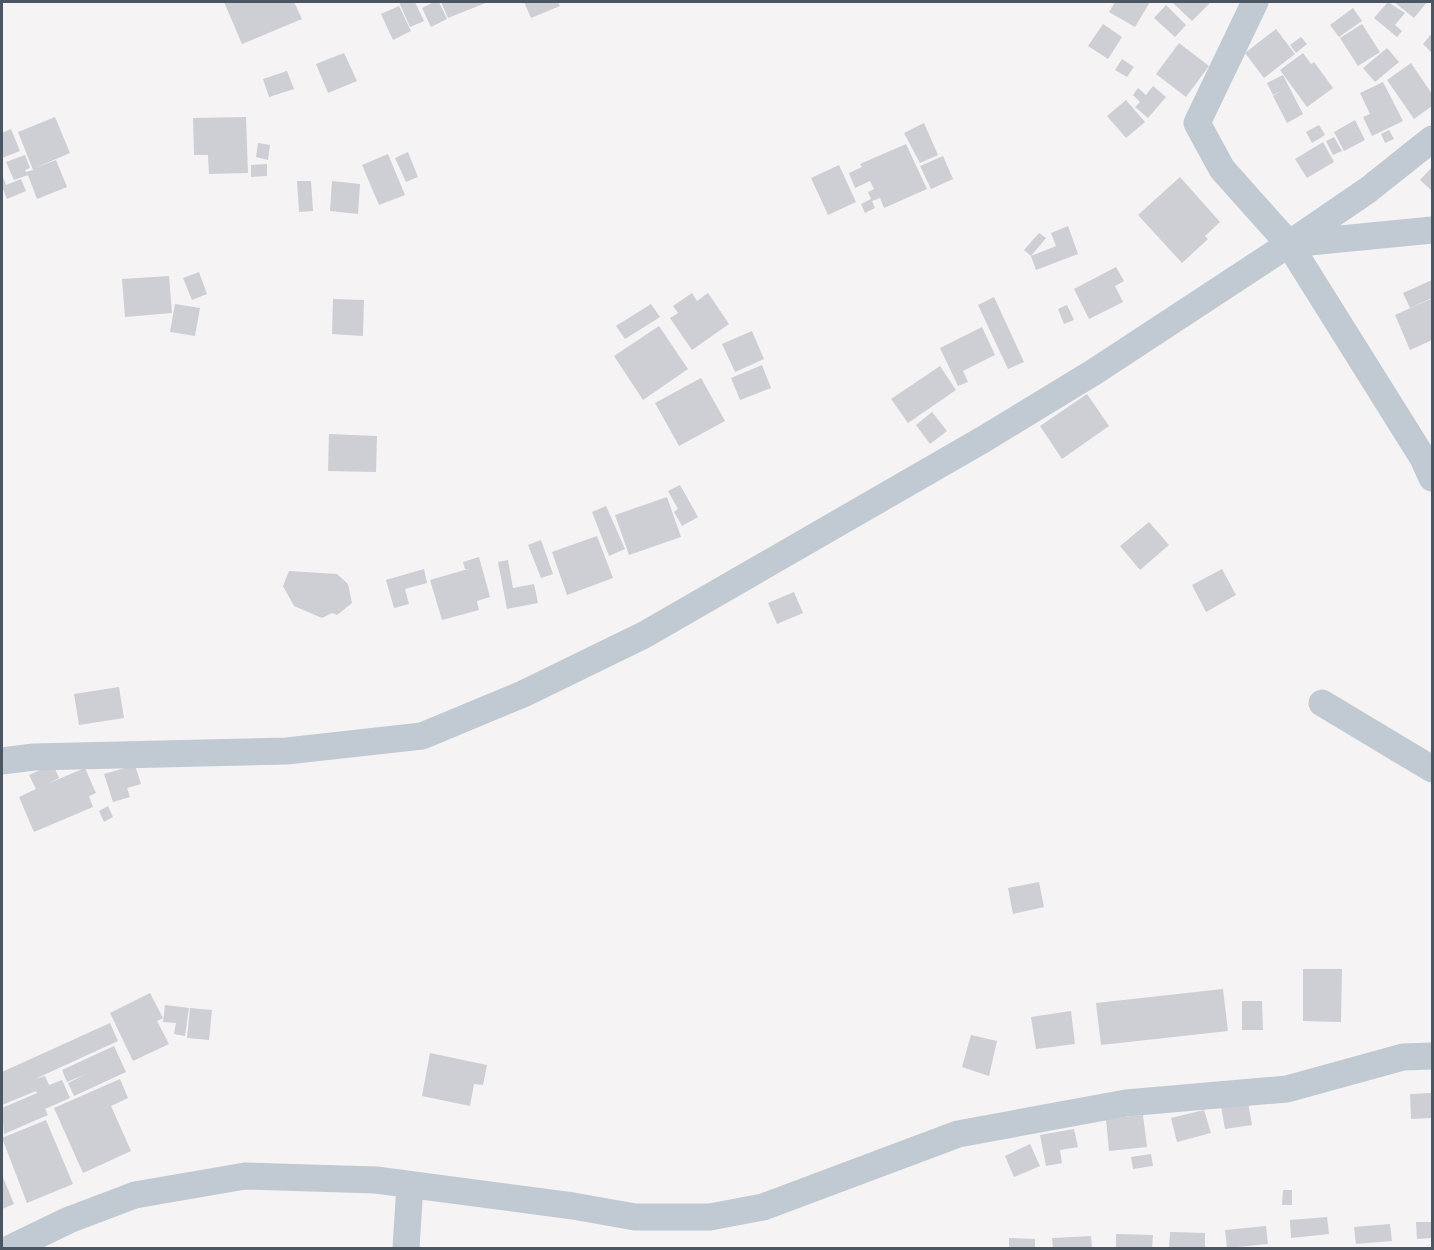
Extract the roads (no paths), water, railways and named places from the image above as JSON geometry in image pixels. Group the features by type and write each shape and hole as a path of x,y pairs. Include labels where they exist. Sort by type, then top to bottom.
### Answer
{"street":[{"path":"1256,2 1197,123 1222,168 1289,244 1423,458 1432,478"},
{"path":"2,761 34,757 287,751 422,736 523,694 644,635 1004,427 1094,372 1289,244 1368,190 1432,139"},
{"path":"1289,244 1432,230"},
{"path":"1322,704 1432,769"},
{"path":"11,1248 69,1220 135,1196 245,1176 376,1180 573,1206 635,1217 710,1217 763,1207 958,1134 1126,1103 1287,1089 1403,1057 1432,1056"},
{"path":"406,1248 410,1185"}]}
